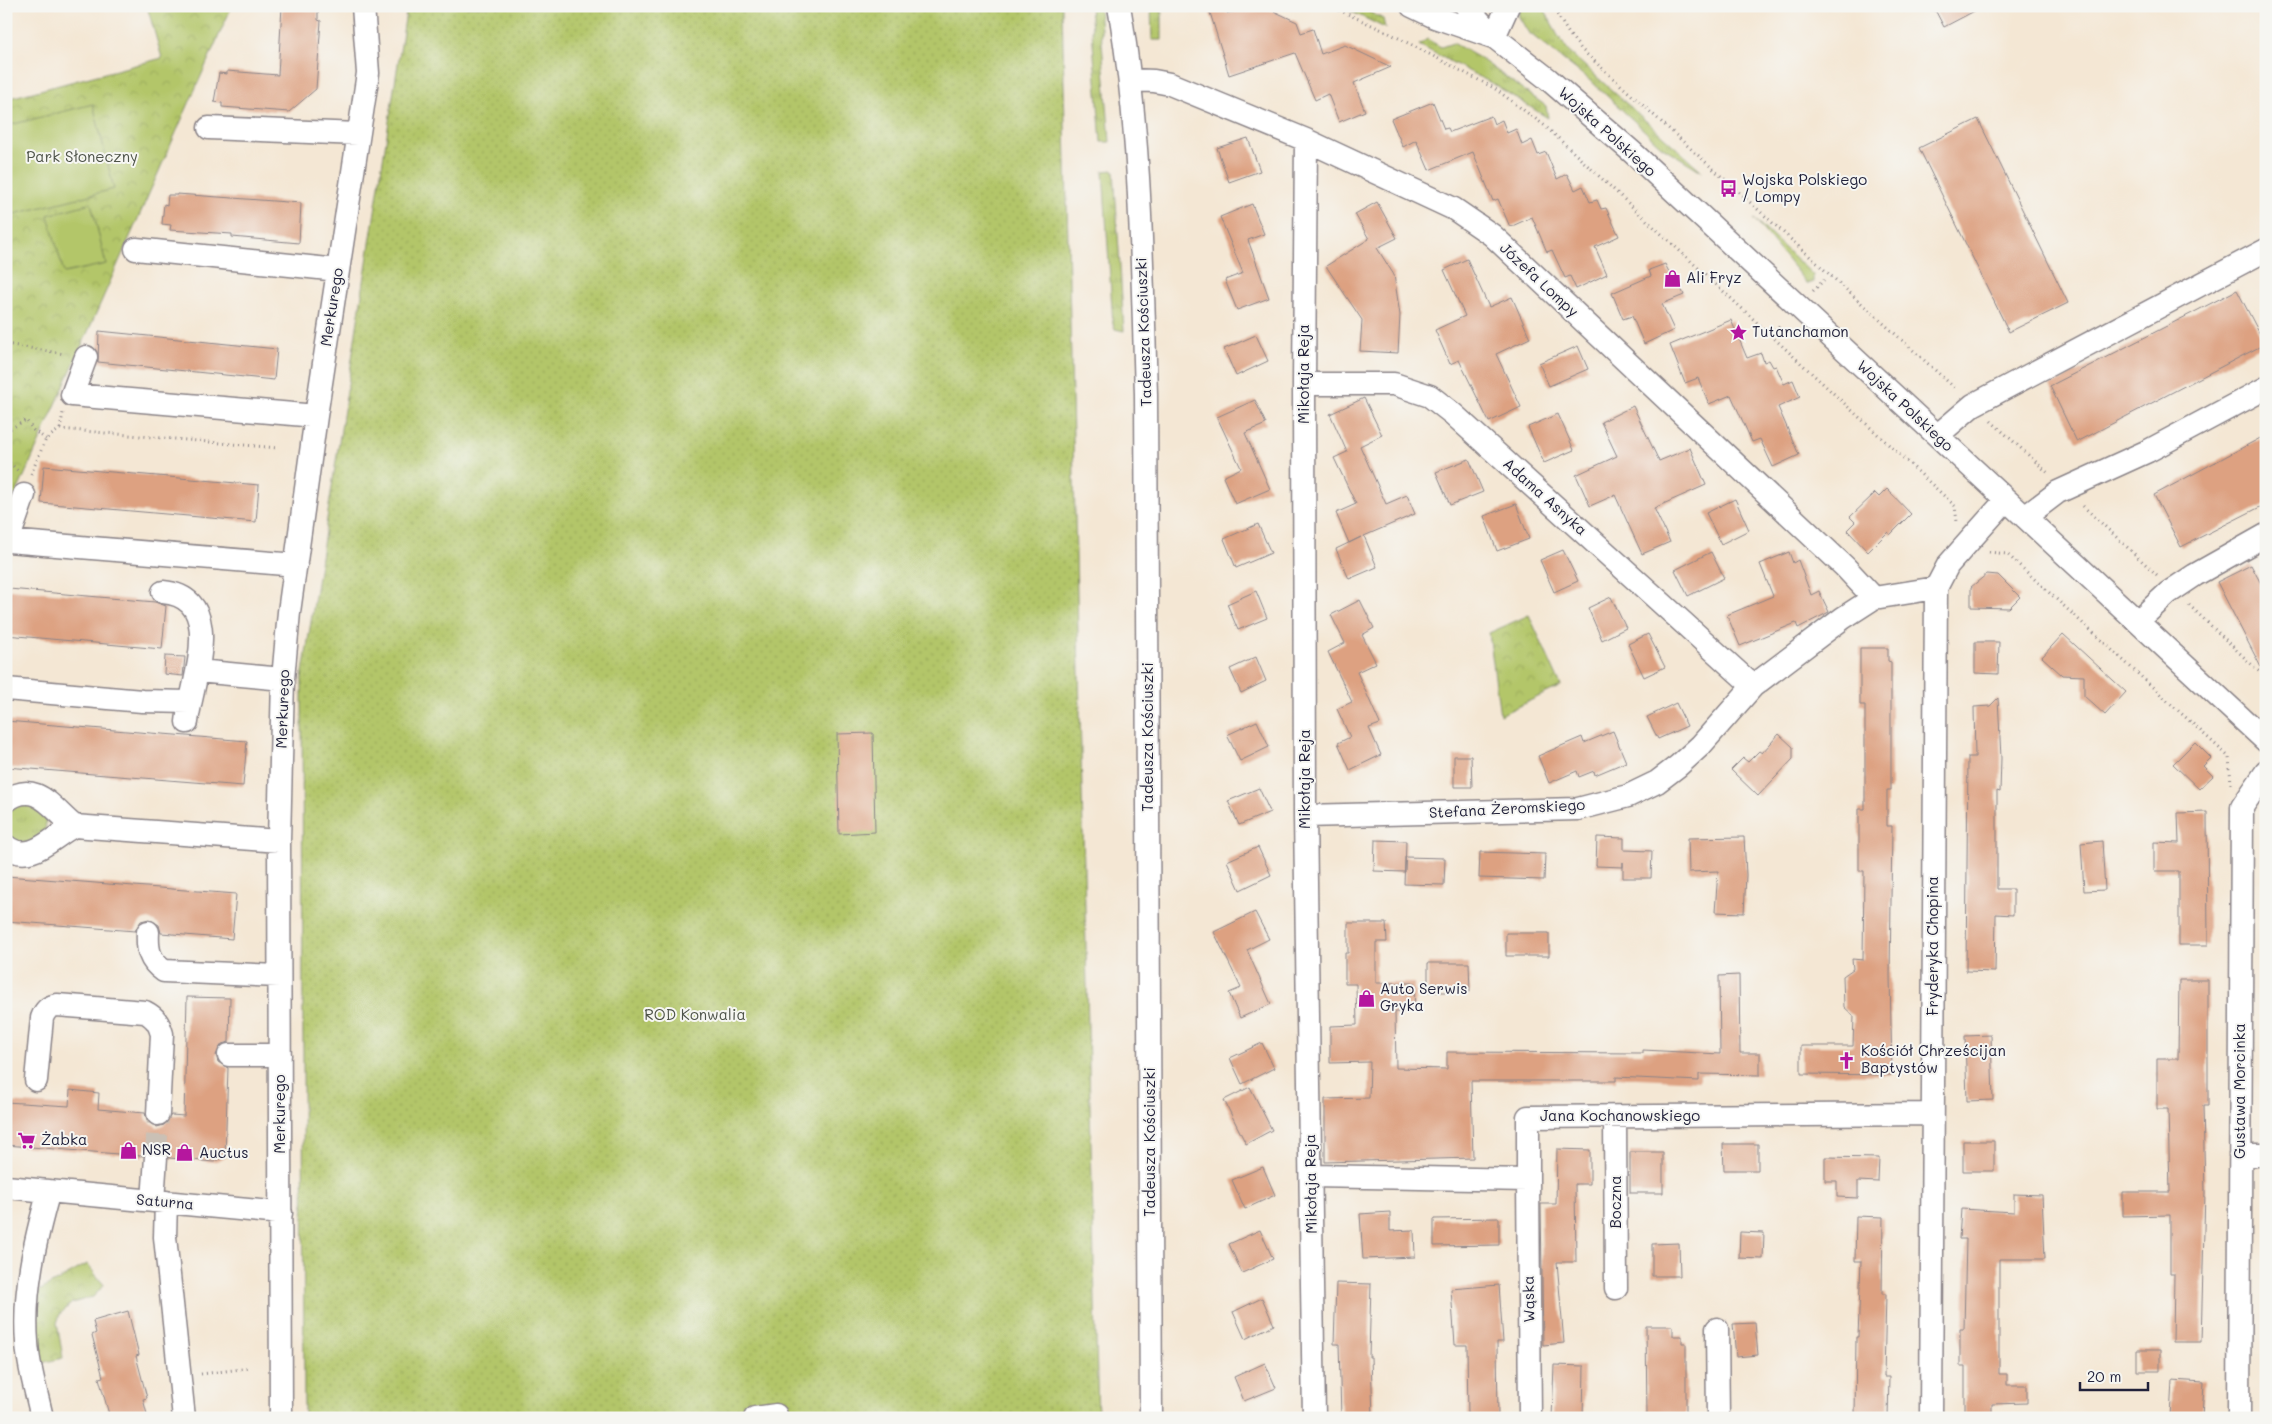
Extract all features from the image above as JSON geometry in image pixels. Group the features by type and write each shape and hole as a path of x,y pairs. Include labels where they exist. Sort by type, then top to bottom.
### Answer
{"street":[{"name":"Merkurego","path":"281,1418 279,841 283,679 316,416 368,73 363,6"},
{"name":"Wojska Polskiego","path":"1412,6 1435,17 1494,37"},
{"name":"Wojska Polskiego","path":"1466,6 1494,37 1548,79 1632,152 2266,741"},
{"path":"1494,37 1508,6"},
{"name":"Tadeusza Kościuszki","path":"1129,8 1128,57 1141,252 1146,449 1151,1418"},
{"name":"Józefa Lompy","path":"1130,80 1170,84 1306,140 1454,209 1492,235 1845,567 1874,598"},
{"path":"209,128 358,134"},
{"name":"Mikołaja Reja","path":"1306,140 1304,816 1312,1176 1314,1418"},
{"path":"136,249 338,270"},
{"path":"1938,435 1973,405 2266,250"},
{"path":"86,357 72,394 316,416"},
{"name":"Adama Asnyka","path":"1304,384 1394,384 1430,396 1453,414 1753,686"},
{"path":"2025,517 2043,502 2066,489 2148,451 2266,388"},
{"path":"26,488 8,541 296,565"},
{"name":"Fryderyka Chopina","path":"1931,1418 1936,588 1948,565 2006,500"},
{"path":"2138,621 2195,574 2266,535"},
{"name":"Stefana Żeromskiego","path":"1304,816 1578,809 1628,796 1657,782 1678,766 1701,745 1753,686 1843,618 1874,598 1936,588"},
{"path":"6,688 142,701 188,712 198,671 200,619 195,610 182,596 163,592"},
{"path":"198,671 283,679"},
{"path":"2242,807 2266,772"},
{"path":"6,801 25,793 35,794 46,799 74,826"},
{"name":"Gustawa Morcinka","path":"2239,1418 2242,807"},
{"path":"6,846 19,852 31,852 74,826 279,841"},
{"path":"148,932 148,952 152,960 164,971 279,976"},
{"path":"36,1080 42,1018 44,1011 50,1007 57,1005 145,1012 153,1017 159,1025 162,1034 158,1114"},
{"path":"229,1055 280,1055"},
{"name":"Jana Kochanowskiego","path":"1528,1180 1528,1117 1932,1114"},
{"name":"Boczna","path":"1615,1116 1616,1288"},
{"path":"2240,1155 2266,1155"},
{"path":"156,1157 159,1201 165,1237 178,1377 184,1418"},
{"path":"1312,1176 1528,1180"},
{"name":"Wąska","path":"1528,1180 1530,1418"},
{"name":"Saturna","path":"6,1187 280,1213"},
{"path":"42,1418 27,1344 27,1312 29,1284 40,1224 49,1191"},
{"path":"1717,1329 1718,1418"},
{"path":"755,1418 776,1415 776,1418"}],"path":[{"path":"6,8 12,6"},
{"path":"1330,6 1389,33 1494,88 1545,126 1955,506 1958,532 1980,552 2007,554 2229,757 2231,799 2242,807"},
{"path":"1552,6 1582,50 2066,489 2266,678"},
{"path":"1813,291 1824,280"},
{"path":"1771,334 1782,324"},
{"path":"6,344 86,357"},
{"path":"6,431 26,420 33,430 46,439"},
{"path":"26,488 46,439 60,430 278,448"},
{"path":"178,1377 250,1368"}],"green space":[{"name":"Park Słoneczny","path":"147,6 232,6 6,517 6,99 162,58"},
{"name":"ROD Konwalia","path":"407,6 1062,6 1098,1418 785,1418 782,1402 678,1418 304,1418 302,679"},
{"path":"1090,6 1099,6 1110,142 1101,142"},
{"path":"1151,6 1162,6 1162,40 1152,40"},
{"path":"1340,6 1368,6 1369,12 1383,19 1385,28"},
{"path":"1518,6 1543,6 1568,51 1703,172 1661,146 1593,83 1528,32 1519,17"},
{"path":"1427,39 1441,47 1453,43 1478,57 1546,106 1548,118 1495,85 1419,45"},
{"path":"93,104 114,189 6,216 6,126"},
{"path":"1114,170 1124,331 1115,329 1113,324 1103,171"},
{"path":"91,203 106,264 64,273 48,215"},
{"path":"1754,219 1813,275 1813,282 1807,284"},
{"path":"1529,615 1561,686 1500,715 1489,633"},
{"path":"26,803 40,809 46,823 40,837 26,843 12,837 6,823 12,809"},
{"path":"87,1264 104,1285 93,1297 72,1303 60,1314 57,1323 63,1358 37,1364 35,1348 39,1291"}],"building":[{"path":"282,6 318,6 318,20 321,21 316,89 289,112 222,107 222,103 214,102 219,73 227,74 227,71 278,75"},
{"path":"1208,6 1225,6 1227,13 1263,6 1297,22 1301,33 1313,29 1321,54 1345,45 1391,67 1354,83 1365,111 1339,122 1328,94 1315,100 1295,53 1229,75"},
{"path":"1933,6 1984,6 1944,27"},
{"path":"1433,102 1444,129 1448,128 1450,132 1491,116 1494,124 1502,120 1507,133 1516,129 1522,145 1532,140 1538,155 1546,152 1557,179 1567,174 1575,190 1583,186 1590,202 1597,200 1601,209 1606,208 1619,236 1595,247 1607,274 1576,289 1570,276 1565,278 1552,250 1547,252 1532,217 1510,227 1498,199 1493,201 1473,152 1429,170 1416,140 1403,147 1391,119"},
{"path":"1978,119 2068,303 2009,332 1919,148"},
{"path":"1248,138 1260,171 1229,182 1217,148"},
{"path":"177,194 301,203 299,243 232,237 232,234 170,230 171,225 162,224 164,204 167,205 168,195"},
{"path":"1377,202 1397,238 1377,248 1394,275 1400,315 1398,353 1360,351 1362,320 1326,266 1369,239 1355,214"},
{"path":"1252,204 1264,234 1248,240 1269,298 1237,310 1225,280 1243,273 1220,217"},
{"path":"1467,259 1489,307 1512,297 1530,338 1496,354 1521,407 1489,422 1459,360 1450,364 1435,330 1465,316 1444,270"},
{"path":"1665,264 1670,274 1674,272 1684,295 1662,304 1674,330 1644,344 1632,316 1623,319 1612,293 1651,276 1649,270"},
{"path":"2237,290 2265,344 2077,442 2050,386"},
{"path":"1731,320 1747,358 1761,353 1764,362 1769,360 1773,367 1776,366 1784,384 1793,380 1800,397 1778,407 1799,455 1773,467 1760,439 1752,442 1731,395 1709,404 1698,378 1685,383 1670,345"},
{"path":"99,331 277,349 274,380 98,362"},
{"path":"1256,335 1268,361 1236,376 1224,349"},
{"path":"1578,346 1588,369 1549,386 1539,363"},
{"path":"1364,398 1382,435 1360,446 1386,504 1407,495 1415,514 1364,536 1377,567 1349,579 1336,549 1349,543 1336,513 1356,504 1334,458 1347,452 1330,414"},
{"path":"1255,400 1266,424 1245,433 1270,489 1235,504 1223,477 1241,468 1217,417"},
{"path":"1633,406 1659,461 1690,448 1706,485 1654,508 1670,542 1642,554 1615,495 1590,506 1576,475 1617,456 1601,422"},
{"path":"1558,414 1574,450 1544,463 1528,427"},
{"path":"2266,435 2266,504 2181,547 2154,495"},
{"path":"1469,459 1483,492 1450,505 1436,472"},
{"path":"44,466 259,485 256,522 41,503"},
{"path":"1887,489 1911,514 1890,535 1888,532 1868,552 1847,530 1855,522 1850,517 1875,493 1879,497"},
{"path":"1735,499 1749,530 1721,544 1706,513"},
{"path":"1516,504 1529,539 1497,551 1484,516"},
{"path":"1258,524 1271,553 1236,568 1224,539"},
{"path":"1563,550 1578,581 1554,592 1540,560"},
{"path":"1711,552 1724,578 1688,596 1675,570"},
{"path":"1789,552 1793,563 1798,560 1811,595 1819,591 1829,612 1798,628 1796,623 1740,646 1727,615 1773,596 1760,564"},
{"path":"2251,565 2266,593 2266,677 2217,582"},
{"path":"1987,574 1998,575 2020,597 2009,608 1971,607 1971,587"},
{"path":"9,589 155,602 166,606 162,649 6,635 6,600 8,600"},
{"path":"1256,591 1267,618 1238,630 1227,604"},
{"path":"1611,597 1626,628 1602,640 1588,608"},
{"path":"1360,600 1374,628 1362,635 1376,663 1357,672 1380,724 1369,728 1381,755 1350,770 1338,743 1350,737 1337,709 1352,702 1328,652 1345,643 1331,615"},
{"path":"1648,634 1665,667 1644,677 1628,644"},
{"path":"2063,634 2126,692 2105,715 2084,696 2084,676 2062,675 2042,657"},
{"path":"1975,642 1999,642 1998,674 1975,673"},
{"path":"1860,648 1888,648 1888,661 1891,662 1891,790 1887,790 1887,826 1892,826 1890,975 1892,1075 1801,1074 1801,1046 1853,1046 1854,1016 1844,1007 1843,976 1853,969 1852,959 1863,960 1864,871 1859,871 1859,809 1865,809 1865,705 1860,705"},
{"path":"165,656 185,657 183,676 164,674"},
{"path":"1256,657 1266,681 1241,693 1230,669"},
{"path":"1998,698 2001,758 2000,792 1997,791 1997,889 2013,889 2013,915 1996,914 1995,972 1966,971 1968,757 1975,757 1974,707 1990,706"},
{"path":"1676,703 1687,726 1658,739 1647,717"},
{"path":"6,721 247,741 243,786 6,767"},
{"path":"1257,721 1269,747 1240,761 1227,735"},
{"path":"1613,731 1626,762 1595,775 1594,771 1579,777 1577,771 1549,783 1538,756 1582,737 1584,743"},
{"path":"873,733 875,832 839,834 837,734"},
{"path":"1779,734 1793,747 1793,759 1758,796 1731,770 1743,758 1748,762 1759,751 1762,753"},
{"path":"2195,742 2211,758 2203,766 2213,776 2199,789 2173,764"},
{"path":"1454,756 1471,756 1472,787 1454,787"},
{"path":"1259,788 1270,812 1239,825 1228,801"},
{"path":"2207,812 2208,945 2179,945 2179,871 2154,871 2154,842 2179,843 2178,813"},
{"path":"1597,837 1624,838 1624,850 1652,851 1651,878 1623,878 1623,867 1596,866"},
{"path":"1744,837 1746,875 1744,913 1715,912 1718,871 1689,872 1688,838"},
{"path":"1375,840 1406,841 1405,872 1374,871"},
{"path":"2102,841 2105,890 2084,891 2081,843"},
{"path":"1258,847 1271,875 1240,890 1227,861"},
{"path":"1480,852 1545,854 1544,880 1479,878"},
{"path":"1405,857 1445,858 1444,885 1404,884"},
{"path":"6,876 236,894 232,939 161,933 159,925 149,919 141,921 135,931 6,921"},
{"path":"1255,912 1269,939 1247,950 1271,1004 1240,1018 1229,993 1241,988 1214,932"},
{"path":"1348,923 1386,923 1387,942 1376,942 1376,983 1414,983 1415,1012 1395,1012 1396,1068 1447,1069 1447,1052 1643,1053 1643,1050 1720,1054 1719,976 1739,975 1740,1053 1760,1053 1760,1075 1699,1074 1699,1081 1616,1077 1616,1081 1471,1081 1473,1158 1325,1162 1325,1099 1369,1098 1370,1062 1330,1063 1330,1026 1357,1025 1356,984 1345,984 1345,953 1348,953"},
{"path":"1506,933 1549,933 1549,956 1506,956"},
{"path":"1428,963 1469,963 1470,992 1428,992"},
{"path":"2179,980 2208,980 2208,1106 2203,1106 2205,1192 2201,1342 2173,1342 2174,1274 2170,1274 2170,1215 2123,1216 2123,1192 2170,1192 2168,1109 2157,1109 2157,1059 2178,1059"},
{"path":"187,997 230,998 229,1042 222,1044 216,1055 218,1062 228,1068 225,1157 214,1162 169,1158 164,1146 156,1144 145,1149 143,1156 6,1145 6,1102 69,1106 70,1090 99,1093 98,1109 145,1113 147,1120 157,1127 164,1125 171,1115 184,1116"},
{"path":"1991,1035 1993,1100 1967,1101 1965,1036"},
{"path":"1262,1043 1274,1068 1242,1084 1230,1058"},
{"path":"1250,1087 1272,1130 1246,1144 1224,1100"},
{"path":"1963,1141 1994,1141 1994,1171 1963,1171"},
{"path":"1723,1144 1758,1144 1758,1170 1724,1170"},
{"path":"1557,1149 1590,1150 1590,1184 1575,1184 1576,1262 1557,1262 1564,1343 1543,1345 1541,1204 1556,1204"},
{"path":"1630,1152 1663,1152 1663,1193 1630,1193"},
{"path":"1825,1157 1879,1158 1878,1182 1858,1181 1858,1198 1837,1197 1837,1181 1825,1181"},
{"path":"1263,1167 1275,1195 1245,1209 1232,1180"},
{"path":"2014,1194 2042,1195 2045,1259 1999,1259 1999,1374 2007,1374 2007,1385 2027,1385 2027,1403 1992,1404 1992,1418 1965,1418 1965,1366 1960,1366 1960,1329 1964,1329 1966,1239 1959,1239 1961,1209 2014,1212"},
{"path":"1390,1212 1390,1231 1414,1230 1415,1257 1363,1259 1360,1214"},
{"path":"1856,1216 1883,1217 1882,1294 1886,1294 1884,1377 1889,1377 1888,1418 1855,1418 1856,1337 1858,1337 1861,1261 1855,1261"},
{"path":"1499,1218 1499,1245 1434,1246 1434,1219"},
{"path":"1260,1230 1273,1259 1242,1273 1229,1244"},
{"path":"1740,1232 1764,1233 1763,1259 1739,1258"},
{"path":"1679,1243 1680,1276 1652,1276 1652,1244"},
{"path":"1336,1283 1371,1284 1369,1357 1371,1357 1373,1418 1341,1418 1339,1344 1334,1344"},
{"path":"1499,1285 1503,1342 1497,1342 1498,1418 1468,1418 1467,1345 1455,1345 1451,1289"},
{"path":"1262,1298 1274,1325 1245,1339 1233,1312"},
{"path":"128,1311 139,1355 136,1356 147,1398 143,1399 148,1418 110,1418 99,1378 103,1377 92,1335 96,1333 93,1321"},
{"path":"1755,1323 1758,1355 1736,1357 1733,1324"},
{"path":"1646,1326 1673,1326 1673,1336 1682,1336 1682,1343 1686,1343 1686,1417 1647,1418"},
{"path":"2137,1350 2160,1350 2160,1371 2137,1371"},
{"path":"1265,1363 1276,1388 1244,1401 1234,1377"},
{"path":"1554,1365 1584,1366 1583,1418 1552,1418"},
{"path":"2172,1380 2204,1382 2202,1418 2170,1418"}],"tunnel":[{"path":"156,1157 158,1114"}],"place":[{"name":"Wojska Polskiego / Lompy","path":"1728,189"},
{"name":"Ali Fryz","path":"1672,278"},
{"name":"Tutanchamon","path":"1738,332"},
{"name":"Auto Serwis Gryka","path":"1366,998"},
{"name":"Kościół Chrześcijan Baptystów","path":"1847,1060"},
{"name":"Żabka","path":"27,1140"},
{"name":"NSR","path":"128,1150"},
{"name":"Auctus","path":"185,1153"}]}
